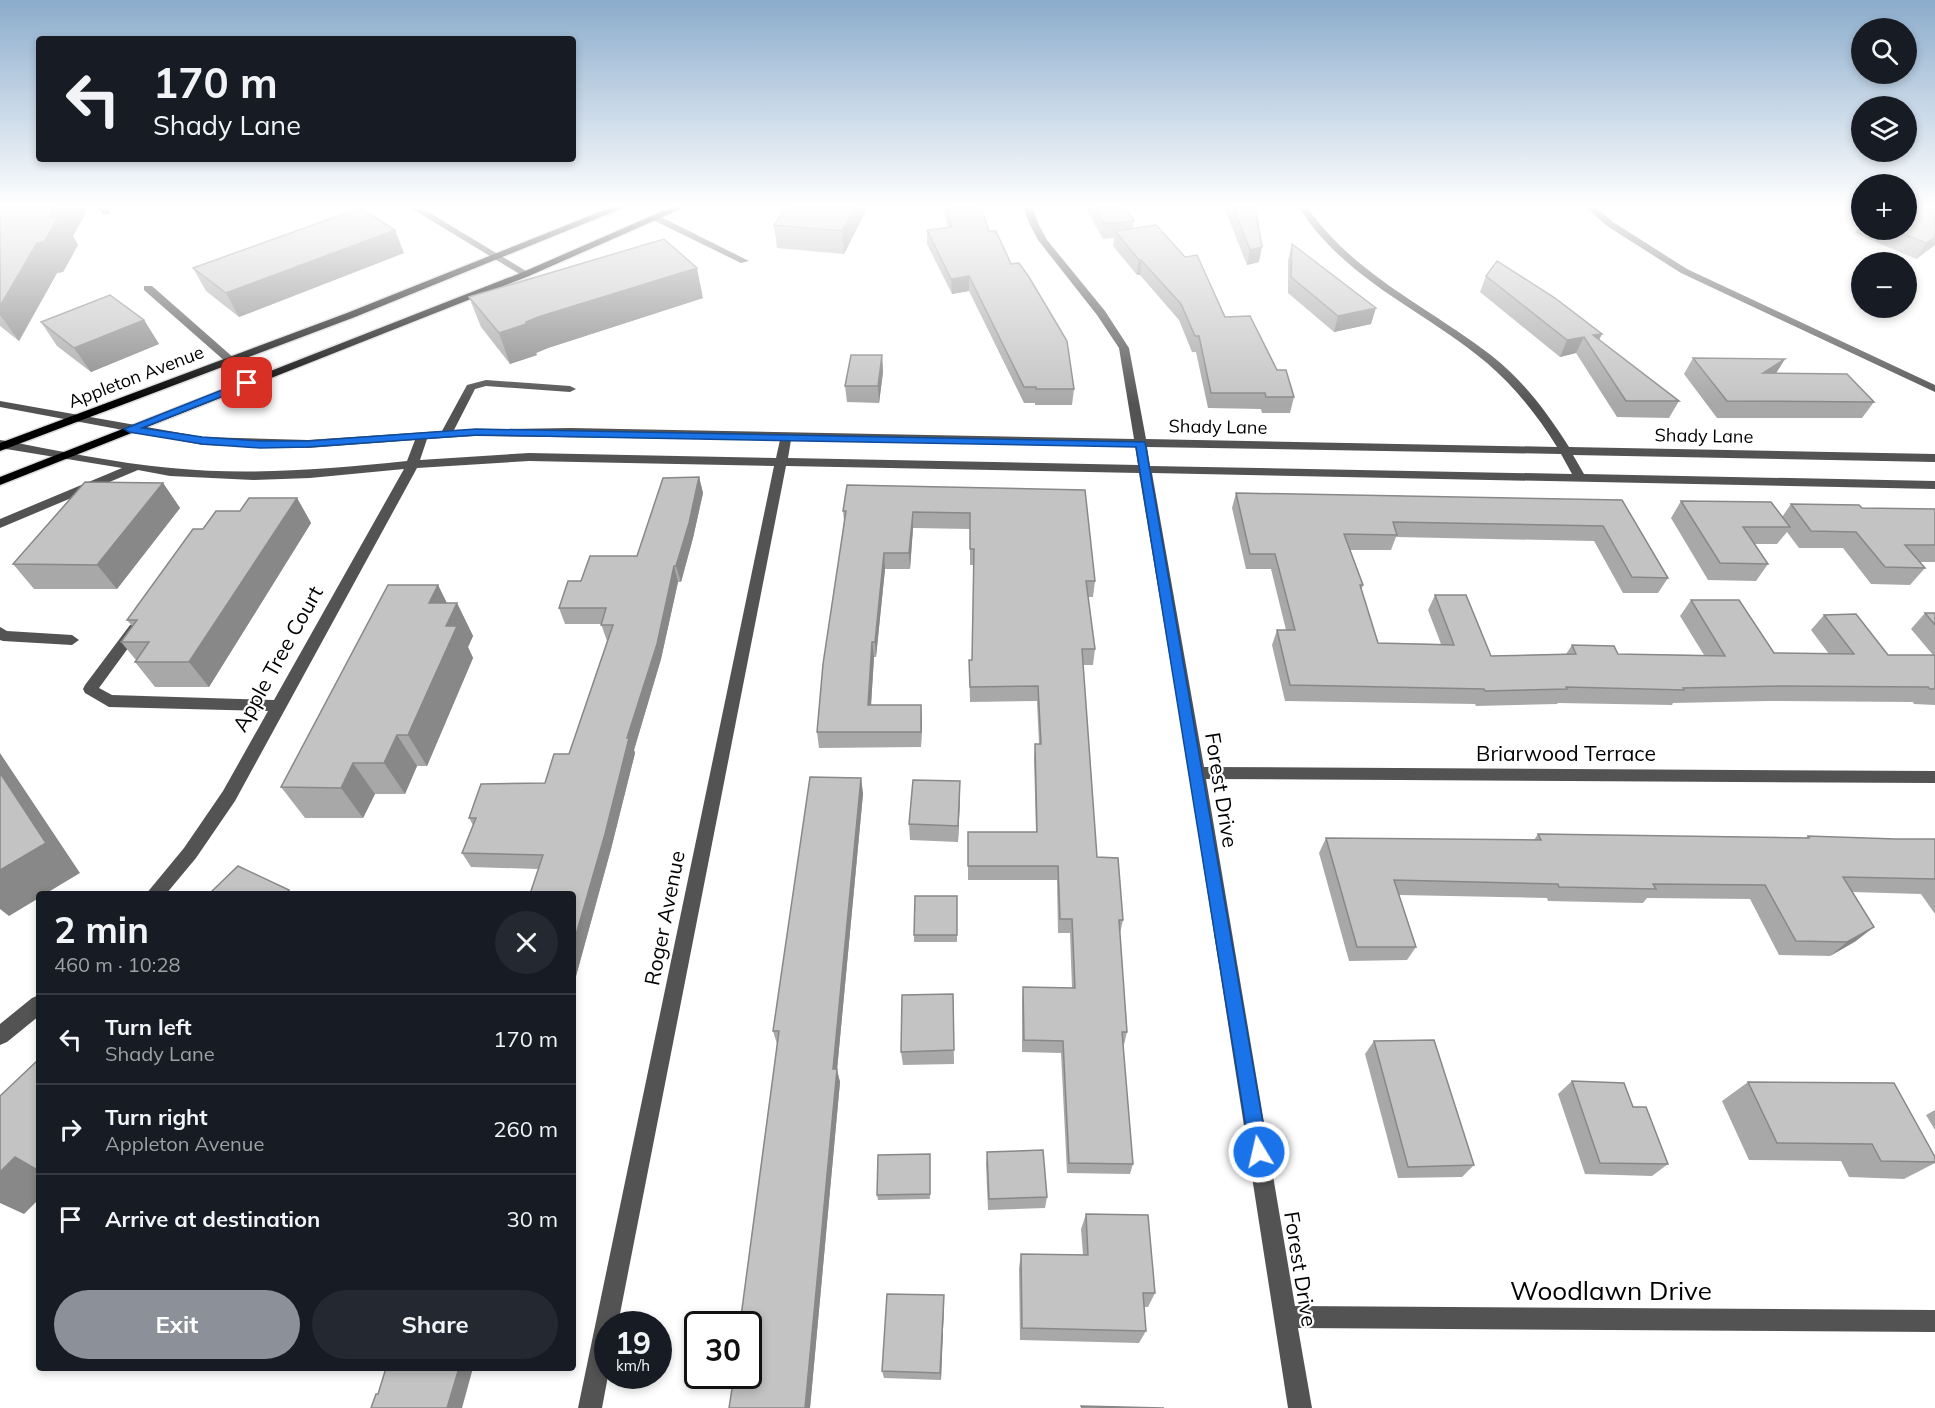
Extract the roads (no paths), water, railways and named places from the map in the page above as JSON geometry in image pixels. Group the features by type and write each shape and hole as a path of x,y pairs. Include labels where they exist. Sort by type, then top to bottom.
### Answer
{"main road":[{"name":"Appleton Avenue","path":"2,445 79,418 459,273"},
{"path":"0,481 529,273"}],"street":[{"name":"Forest Drive","path":"1069,273 1117,333 1124,348 1197,773 1300,1408"},
{"path":"1367,273 1488,359 1521,387 1544,416 1581,479"},
{"path":"1688,273 1935,389"},
{"path":"148,288 231,360"},
{"path":"447,433 471,387 486,382 570,389"},
{"name":"Shady Lane","path":"0,404 202,441 260,444 308,444 447,433 571,432 1935,458"},
{"name":"Apple Tree Court","path":"158,891 190,853 229,796 412,465 423,435"},
{"name":"Roger Avenue","path":"590,1408 786,437"},
{"path":"2,445 170,472 253,476 310,474 529,457 1935,485"},
{"path":"0,524 135,466"},
{"path":"144,616 90,689 109,701 279,706"},
{"path":"0,632 3,636 72,640"},
{"name":"Briarwood Terrace","path":"1197,773 1935,777"},
{"path":"0,1036 36,1006"},
{"name":"Woodlawn Drive","path":"1286,1317 1935,1321"}]}
